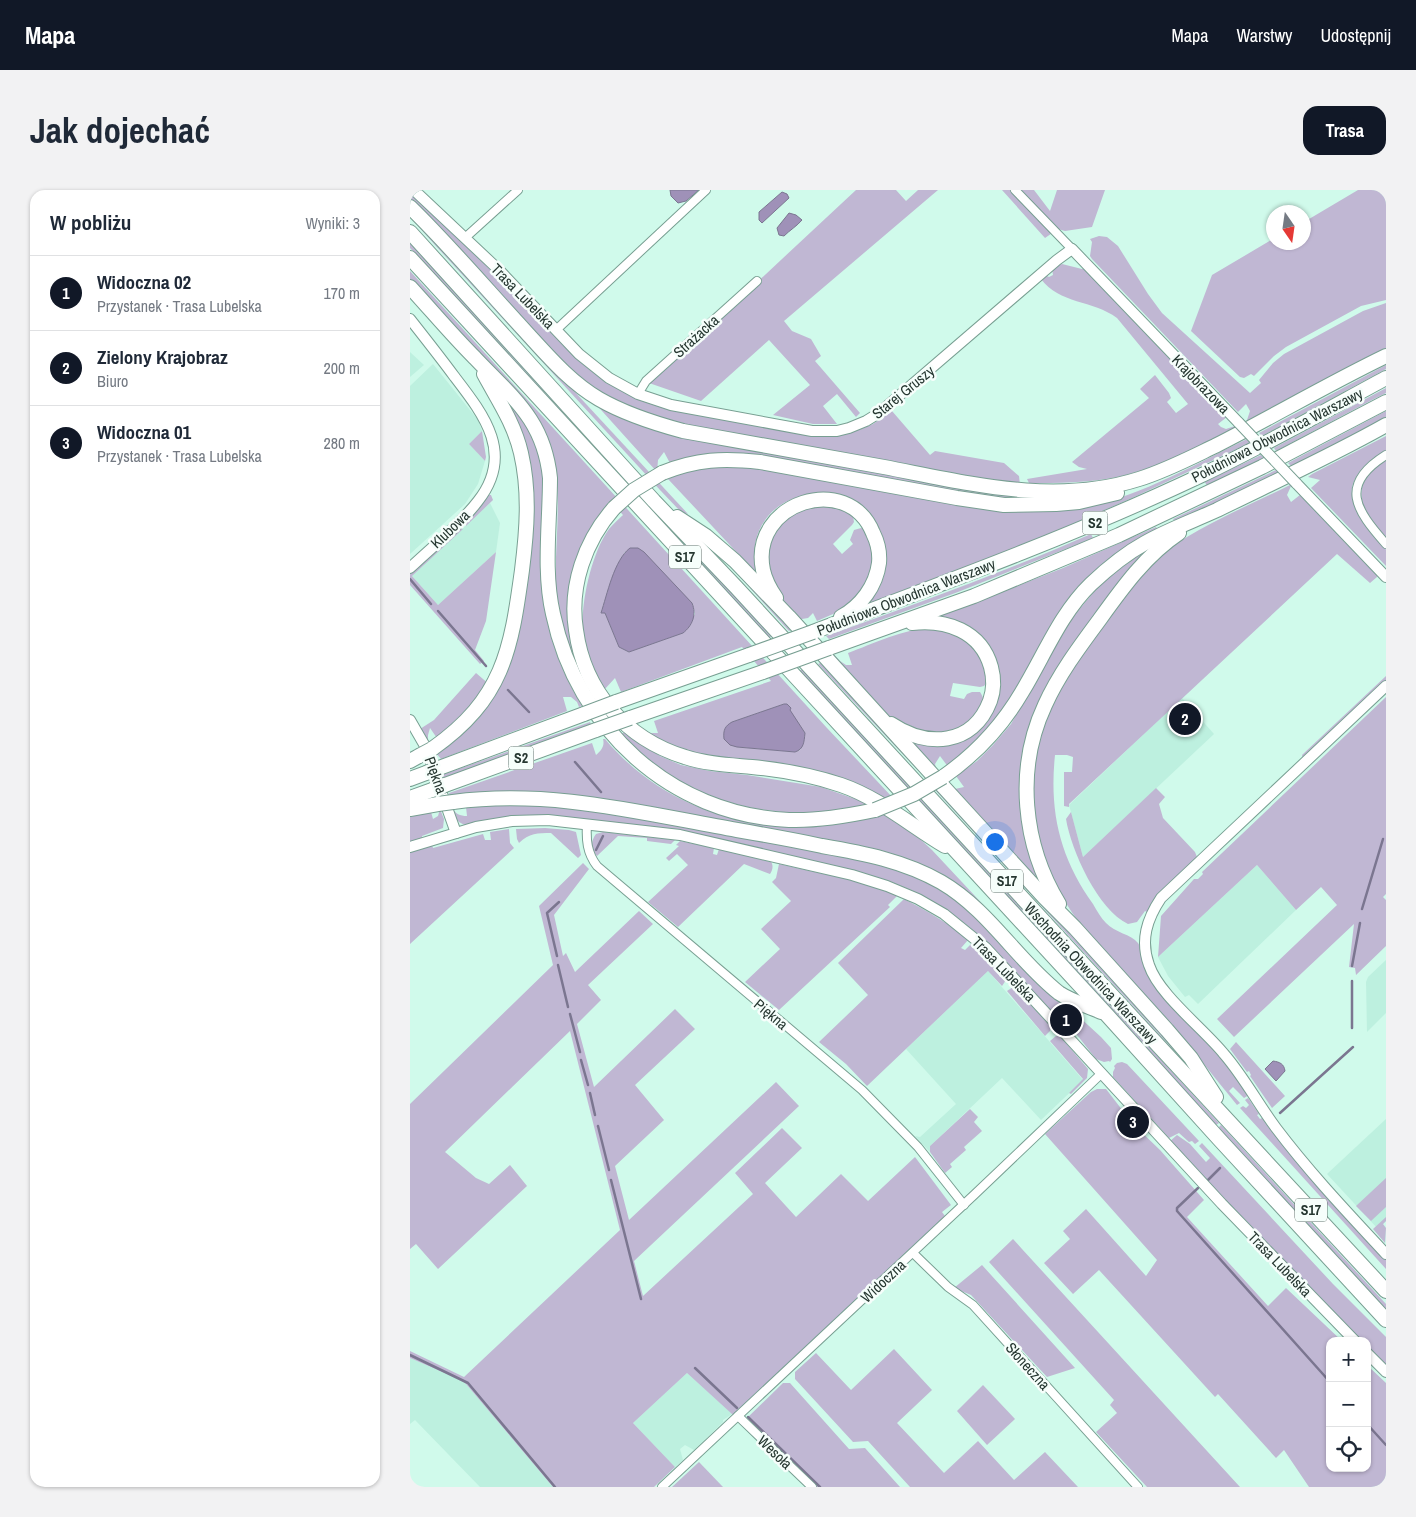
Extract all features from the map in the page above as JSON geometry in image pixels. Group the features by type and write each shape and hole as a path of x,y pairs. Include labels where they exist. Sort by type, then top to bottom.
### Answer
{"highway":[{"path":"410,207 570,378 597,398 622,411 650,422 683,431 991,487 1046,492 1076,491 1113,486 1139,479 1168,468 1226,440"},
{"name":"S17","path":"410,232 654,501"},
{"name":"S17","path":"410,258 1108,1015"},
{"path":"410,287 474,358 522,406 537,430 544,446 550,478 548,582 552,612 568,664 586,699 600,720 615,738 663,779 707,802 733,811 769,818 814,820 837,818 875,810 914,794 943,777 973,754 998,727 1022,692 1060,624 1089,587 1124,556 1145,542 1209,514 1386,425"},
{"path":"960,855 877,802 844,786 798,773 685,758 641,737 625,724 610,708 590,679 577,643 575,623 576,588 584,558 599,527 614,508 634,490 662,473 706,460 732,459 760,462 994,503 1056,504 1096,498 1139,485 1182,465 1386,356"},
{"path":"420,755 463,724 478,707 500,670 513,630 524,550 528,507 527,486 520,451 506,411 474,358"},
{"name":"Południowa Obwodnica Warszawy","path":"410,779 1000,562 1144,501 1245,454 1386,378"},
{"name":"Południowa Obwodnica Warszawy","path":"410,798 974,596 1119,535 1262,468 1386,402"},
{"path":"789,617 768,584 763,571 762,557 767,533 782,513 807,501 820,499 847,505 865,518 871,528 877,541 878,570 874,583 858,604 844,615 813,632"},
{"path":"654,501 706,536 735,561 789,617 1044,897 1075,928 1191,1058 1237,1129"},
{"name":"Wschodnia Obwodnica Warszawy","path":"654,501 778,632 1386,1290"},
{"path":"1075,928 1056,900 1044,877 1034,850 1027,803 1027,781 1029,756 1036,728 1044,705 1056,683 1076,652 1134,574 1152,554 1209,514"},
{"path":"879,715 898,729 917,738 944,739 966,732 977,723 985,712 992,691 992,674 988,659 982,646 972,636 960,629 935,622 891,625"},
{"path":"410,809 453,802 507,798 567,800 768,835 895,862 929,876 963,897 997,928 1059,992 1108,1015"},
{"name":"Wschodnia Obwodnica Warszawy","path":"1108,1015 1386,1320"}],"street":[{"name":"Trasa Lubelska","path":"414,190 500,271 580,354 598,370 638,394"},
{"path":"466,238 518,190"},
{"path":"556,330 706,190"},
{"name":"Krajobrazowa","path":"1015,190 1386,577"},
{"name":"Starej Gruszy","path":"638,394 686,408 797,429 824,432 849,428 866,421 896,399 1056,260 1072,249"},
{"name":"Strażacka","path":"638,394 646,381 757,281"},
{"name":"Klubowa","path":"410,319 478,407 488,423 493,440 495,458 491,478 478,501 465,516 410,568"},
{"path":"1386,455 1364,472 1356,492 1358,506 1362,513 1386,544"},
{"path":"1386,686 1161,898 1149,919 1144,936 1149,966 1159,984 1223,1052 1275,1127 1299,1157 1386,1254"},
{"name":"Piękna","path":"410,720 425,746 456,833"},
{"name":"Trasa Lubelska","path":"410,847 476,827 512,821 548,820 665,832 700,838 870,880 905,893 944,914 986,948 1235,1218 1351,1337"},
{"name":"Piękna","path":"587,824 587,845 591,857 597,866 862,1090 918,1147 964,1205"},
{"name":"Widoczna","path":"662,1487 964,1205 1102,1073"},
{"name":"Słoneczna","path":"913,1252 948,1287 973,1305 1138,1487"},
{"path":"1371,1357 1386,1372"},
{"name":"Wesoła","path":"738,1416 812,1487"}],"shaded area":[{"path":"670,190 699,190 686,201 678,203 671,196"},
{"path":"856,190 896,190 906,201 918,190 938,190 784,321 792,331 811,339 821,356 815,361 860,413 856,417 837,394 823,406 837,424 813,424 773,415 810,385 769,340 701,401 649,383"},
{"path":"1002,190 1034,190 1050,211 1057,190 1105,190 1092,227 1065,231 1058,229 1045,238"},
{"path":"1358,190 1386,190 1386,300 1361,306 1286,347 1254,376 1251,374 1244,378 1240,377 1191,331 1212,275 1266,243 1266,250 1311,250 1311,218"},
{"path":"410,191 505,281 503,284 532,315 535,312 567,348 668,408 815,436 844,434 861,429 873,424 892,411 930,455 935,451 1004,463 1019,476 1020,485 682,424 638,411 602,392 569,368 410,199"},
{"path":"782,192 787,194 789,198 762,223 759,220 759,212"},
{"path":"789,213 796,215 802,220 784,236 779,235 777,228"},
{"path":"410,214 688,514 681,512 660,490 435,245 410,217"},
{"path":"1099,236 1107,237 1118,246 1162,313 1250,393 1261,383 1259,380 1273,363 1284,354 1363,311 1386,303 1386,349 1325,379 1248,422 1250,411 1246,404 1238,412 1092,259 1090,256 1092,242 1090,239"},
{"path":"410,242 633,485 630,487 410,248"},
{"path":"1057,264 1058,266 1062,264 1084,268 1227,417 1218,424 1226,429 1235,426 1236,428 1178,456 1133,473 1084,482 1029,483 1027,479 1087,469 1079,467 1072,462 1149,398 1140,389 1155,375 1169,393 1171,398 1167,402 1176,413 1188,404 1117,318 1098,308 1067,298 1048,287 1041,279 1045,275 1049,277 1053,275 1052,269"},
{"path":"410,271 893,798 885,801 699,755 660,741 642,729 651,733 658,733 654,721 771,681 742,647 621,692 615,678 604,690 585,650 583,617 587,585 596,554 609,529 623,515 612,503 586,537 573,646 581,677 564,633 557,598 557,483 555,466 546,436 532,411 513,388 410,279","holes":["625,552 692,603 695,614 683,633 629,652 619,647 605,613 601,613 612,578","784,704 805,733 800,750 795,752 737,747 732,722"]},
{"path":"410,352 424,365 410,377"},
{"path":"433,364 478,420 482,431 469,444 485,461 478,484 465,504 410,554 410,386"},
{"path":"1386,365 1386,369 1262,436 1259,433"},
{"path":"1386,388 1386,393 1276,451 1274,448"},
{"path":"501,394 526,426 537,448 544,481 545,499 544,604 555,650 567,679 582,706 579,707 577,702 571,697 563,697 567,711 441,759 436,753 450,745 478,719 492,699 516,646 524,598 532,520"},
{"path":"593,401 615,413 1042,497 1046,500 992,498 759,457 671,465 664,452 658,460 657,472"},
{"path":"1386,411 1386,418 1291,466 1288,463"},
{"path":"482,431 486,457 485,461 469,444"},
{"path":"1386,436 1386,451 1373,460 1356,477 1352,487 1352,496 1355,507 1362,519 1386,550 1386,566 1311,488 1320,480 1308,477"},
{"path":"1247,439 1250,443 1037,540 864,606 881,584 885,571 886,556 880,531 866,512 848,500 826,494 804,496 783,504 766,518 756,540 757,574 668,479 687,472 707,468 747,468 1007,511 1045,512 1072,510 1124,496 1174,475"},
{"path":"1261,455 1264,458 1207,486 1205,482"},
{"path":"1386,460 1386,539 1364,508 1362,488 1373,469"},
{"path":"1276,470 1279,473 1175,522 1173,519"},
{"path":"1290,485 1287,495 1291,502 1300,495 1377,577 1370,583 1337,554 1069,804 1069,807 1064,806 1064,772 1072,772 1073,757 1055,755 1054,796 1056,815 1059,834 1072,869 1102,919 1114,929 1131,937 1138,943 1142,960 1153,983 1220,1055 1249,1095 1244,1098 1233,1087 1229,1091 1240,1103 1237,1105 1176,1030 1082,927 1063,898 1051,874 1042,849 1034,798 1035,772 1039,746 1056,696 1078,660 1129,589 1151,563 1190,535"},
{"path":"641,494 773,636 768,638 638,496"},
{"path":"491,495 493,500 466,526 466,520 480,507"},
{"path":"490,503 500,523 496,552 438,605 412,576"},
{"path":"818,505 843,510 853,516 854,522 852,525 833,544 842,554 853,544 850,540 854,530 861,528 866,529 873,547 874,559 863,594 840,611 817,621 813,613 808,618 802,620 846,665 852,665 848,653 913,630 929,628 945,630 960,635 981,655 988,681 984,686 980,687 953,683 950,696 964,699 967,694 980,692 983,699 980,709 961,727 950,733 931,735 907,726 883,712 785,603 771,577 767,563 768,546 780,523 803,509"},
{"path":"1156,527 1158,530 1101,568 990,730 949,768 940,756 935,764 937,772 901,735 933,744 985,718 991,653 933,619 1063,568"},
{"path":"459,528 463,529 412,576 438,605 496,552 486,621 475,650 484,661 480,664 410,585 410,574"},
{"path":"1091,534 1093,538 958,592 829,639 826,636 992,575"},
{"path":"630,548 638,548 644,552 692,603 694,616 691,624 683,633 629,652 619,647 605,613 601,613 615,569"},
{"path":"1142,553 1145,555 1037,709 1026,841 1037,876 1044,890 946,785 950,783 955,789 964,787 956,776 977,761 1011,724 1072,618 1103,581"},
{"path":"739,573 793,629 789,631 739,576"},
{"path":"823,662 932,779 928,781 818,664"},
{"path":"803,669 914,789 910,791 799,671"},
{"path":"476,673 490,685 439,741 430,728 428,745 420,729 434,720"},
{"path":"1386,676 1386,682 1303,760 1302,755"},
{"path":"1386,697 1386,894 1383,897 1386,900 1386,946 1356,975 1355,968 1349,967 1354,924 1234,1037 1217,1019 1337,905 1321,887 1296,910 1257,865 1158,957 1161,916 1194,879 1198,879 1203,874 1202,872"},
{"path":"1182,698 1214,734 1083,857 1069,805"},
{"path":"784,704 791,708 790,710 805,733 803,745 798,751 737,747 730,745 724,739 725,729 732,722"},
{"path":"590,722 592,726 443,779 442,775"},
{"path":"627,732 660,756 681,765 821,787 864,802 866,808 805,815 735,804 714,797 675,778 638,751 619,734"},
{"path":"603,739 633,767 664,790 698,807 734,818 771,825 809,826 848,822 886,813 908,828 932,850 1060,987 940,878 598,801 450,799 449,793 592,743 596,755 602,748"},
{"path":"1156,788 1165,797 1159,804 1163,818 1195,852 1197,857 1157,897 1147,912 1145,911 1137,922 1128,924 1117,917 1106,906 1088,878 1074,847 1066,819 1071,812 1083,857"},
{"path":"940,789 1165,1036 1190,1068 936,791"},
{"path":"921,799 1219,1123 1216,1125 918,801"},
{"path":"558,803 738,833 908,870 961,900 1052,992 1101,1037 1111,1048 1112,1059 1110,1062 1104,1062 1096,1059 1066,1021 1068,1020 1058,1013 1056,1014 1045,1008 1015,971 979,935 954,915 913,891 889,881 826,864 609,823 466,825 456,819 452,807 458,814 467,816 466,807 472,806"},
{"path":"440,809 444,819 443,828 422,836 422,840 410,843 410,817 431,812 433,819 438,816"},
{"path":"545,828 576,832 581,855 578,858 551,833 534,834 526,837 519,843 517,839 516,829"},
{"path":"509,829 510,843 514,848 410,944 410,852 432,845 433,848 483,834 485,840 491,840 490,832"},
{"path":"603,832 675,840 671,844 647,841 647,838 618,836 597,856 593,851 592,842 596,834"},
{"path":"680,841 714,848 713,854 717,855 719,849 771,862 772,870 770,874 744,864 678,927 648,902 688,865 677,854 669,861 666,858 679,846 676,845"},
{"path":"583,863 589,869 554,915 563,956 566,953 575,972 639,911 653,924 588,985 601,1000 577,1024 594,1087 675,1009 695,1029 635,1085 664,1120 615,1166 629,1220 776,1082 799,1106 634,1261 643,1296 753,1194 735,1173 782,1128 802,1148 765,1183 796,1217 841,1174 868,1201 915,1157 951,1205 942,1212 945,1216 733,1415 687,1373 633,1423 675,1467 654,1487 553,1487 466,1384 461,1380 410,1358 410,1351 464,1377 620,1230 570,1031 445,1152 476,1178 489,1184 510,1165 527,1186 438,1269 416,1244 410,1249 410,1104 553,965 539,906"},
{"path":"779,864 873,885 897,896 888,905 890,907 779,1010 745,982 780,949 761,929 791,901 772,882 776,878"},
{"path":"1257,865 1296,910 1198,1004 1189,995 1185,997 1168,976 1158,957"},
{"path":"904,899 938,918 961,934 968,940 961,948 965,950 972,943 1006,980 1002,986 988,971 867,1086 846,1064 819,1042 868,995 838,963"},
{"path":"1386,960 1386,1013 1367,1032 1366,982 1368,977"},
{"path":"988,971 1083,1080 1041,1120 1002,1078 930,1146 930,1152 915,1136 920,1137 956,1104 906,1049"},
{"path":"1013,987 1051,1026 1050,1031 1045,1036 1007,991"},
{"path":"1056,1036 1060,1036 1088,1069 1087,1078 1071,1094 1069,1093 1083,1079 1050,1041"},
{"path":"1236,1042 1285,1096 1272,1108 1250,1076 1249,1071 1247,1072 1230,1049"},
{"path":"1273,1061 1281,1064 1285,1071 1276,1081 1265,1069"},
{"path":"1122,1062 1127,1064 1199,1141 1195,1144 1192,1141 1189,1142 1179,1133 1169,1138 1113,1077 1114,1066"},
{"path":"1097,1089 1106,1089 1133,1124 1160,1150 1204,1200 1187,1217 1268,1306 1286,1288 1338,1337 1326,1337 1326,1472 1371,1472 1371,1369 1386,1383 1386,1487 1309,1487 1284,1450 1276,1458 1218,1394 1215,1397 1099,1270 1073,1294 1044,1263 1070,1239 1063,1231 1086,1209 1146,1276 1157,1260 1045,1134 1091,1092"},
{"path":"1248,1098 1259,1114 1257,1115 1260,1119 1262,1118 1269,1128 1271,1127 1386,1259 1386,1269 1240,1108 1243,1106 1246,1108 1249,1105 1245,1100"},
{"path":"970,1109 978,1117 974,1122 982,1131 964,1147 966,1150 950,1164 952,1167 945,1173 930,1152 930,1146"},
{"path":"1386,1119 1386,1221 1378,1229 1327,1174"},
{"path":"1221,1125 1386,1304 1386,1311 1218,1128"},
{"path":"1177,1135 1190,1144 1206,1162 1210,1158 1199,1146 1202,1143 1333,1284 1386,1337 1386,1367 1371,1352 1371,1337 1356,1337 1169,1142"},
{"path":"1386,1178 1386,1207 1371,1221 1356,1206"},
{"path":"1386,1217 1386,1221 1383,1224 1386,1228 1385,1243 1373,1229"},
{"path":"1013,1239 1240,1487 1147,1487 1096,1432 1117,1413 1110,1405 1114,1400 989,1262"},
{"path":"982,1265 1075,1368 1047,1377 971,1295 954,1288"},
{"path":"894,1349 932,1390 897,1423 944,1473 978,1441 1014,1480 1045,1452 1078,1487 910,1487 868,1441 853,1442 795,1379 795,1372 816,1353 851,1390"},
{"path":"410,1358 461,1380 466,1384 553,1487 480,1487 415,1420 410,1424"},
{"path":"687,1373 732,1414 723,1420 694,1450 685,1445 680,1449 683,1460 675,1467 633,1423"},
{"path":"783,1383 790,1383 849,1449 865,1448 900,1487 815,1487 746,1419"},
{"path":"983,1385 1015,1419 987,1445 957,1411"},
{"path":"699,1462 723,1487 672,1487"}],"waterway":[{"path":"410,579 431,604"},
{"path":"438,611 486,666"},
{"path":"508,690 529,712"},
{"path":"575,762 601,792"},
{"path":"596,850 603,836"},
{"path":"1362,909 1383,839"},
{"path":"557,956 547,913 559,902"},
{"path":"1352,966 1360,923"},
{"path":"558,965 568,1007"},
{"path":"1352,981 1352,1028"},
{"path":"570,1014 580,1052"},
{"path":"1280,1113 1353,1047"},
{"path":"581,1060 588,1085"},
{"path":"590,1093 595,1115"},
{"path":"598,1126 609,1170"},
{"path":"1208,1180 1220,1168"},
{"path":"611,1180 641,1299"},
{"path":"1198,1188 1177,1208 1177,1211 1326,1378"},
{"path":"410,1355 468,1383 555,1487"},
{"path":"695,1368 737,1408"},
{"path":"748,1417 820,1487"},
{"path":"1370,1427 1386,1445"}],"place":[{"name":"Zielony Krajobraz","path":"1185,719"},
{"name":"Widoczna 02","path":"1066,1020"},
{"name":"Widoczna 01","path":"1133,1122"}]}
